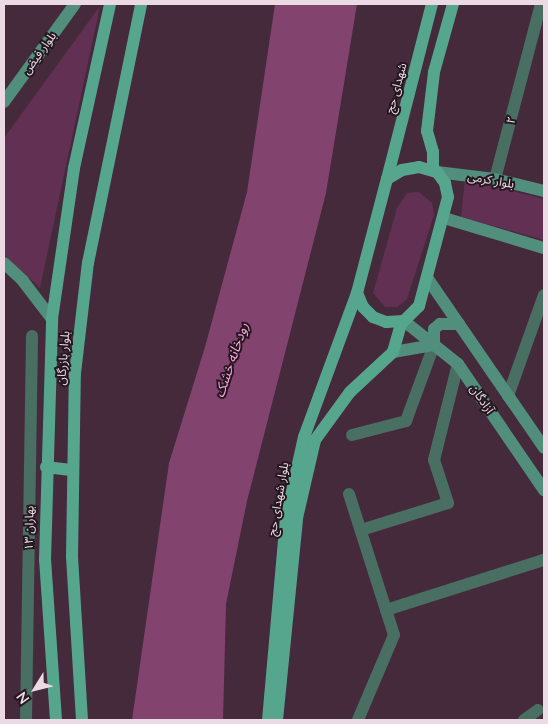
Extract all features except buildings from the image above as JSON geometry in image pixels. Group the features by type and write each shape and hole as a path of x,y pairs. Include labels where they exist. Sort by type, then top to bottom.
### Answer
{"main road":[{"name":"بلوار فیض","path":"4,102 75,4"},
{"name":"بلوار بازرگان","path":"56,720 45,560 46,467 52,319 74,168 110,4"},
{"name":"بلوار بازرگان","path":"82,720 72,558 71,470 75,372 88,263 141,4"},
{"name":"شهدای حج","path":"357,293 432,4"},
{"path":"454,4 434,72 427,131 433,152 435,171 445,183 448,197 428,279 419,306 403,321 393,352 434,345 434,329 440,324 459,324"},
{"path":"387,179 402,170 419,167 435,171"},
{"name":"بلوار کرمی","path":"435,171 495,179 544,191"},
{"path":"444,218 544,248"},
{"path":"4,263 23,281 52,319"},
{"name":"آزادگان","path":"428,279 544,448"},
{"path":"357,293 363,307 373,317 386,322 403,321"},
{"name":"بلوار شهدای حج","path":"268,720 286,518 304,437 357,293"},
{"name":"آزادگان","path":"403,321 458,364 544,490"},
{"name":"بلوار شهدای حج","path":"277,720 297,518 315,440 350,392 393,352"},
{"path":"46,467 71,470"}],"street":[{"name":"۲","path":"495,179 541,4"},
{"path":"508,396 544,295"},
{"name":"بهاران ۱۳","path":"26,720 32,336"},
{"path":"352,435 406,421 434,345"},
{"path":"361,530 448,503 434,460 458,364"},
{"path":"349,494 394,635 358,720"},
{"path":"386,610 544,560"},
{"path":"524,720 538,710"}],"shaded area":[{"path":"100,6 40,288 4,255 4,138"},
{"path":"465,179 544,199 544,240 461,217"},
{"path":"419,192 432,203 434,215 407,299 397,307 385,307 373,293 397,208 407,193"}],"water":[{"name":"رودخانه خشک","path":"275,4 357,4 326,193 247,501 226,604 223,720 132,720 169,463 205,347 247,192"}]}
